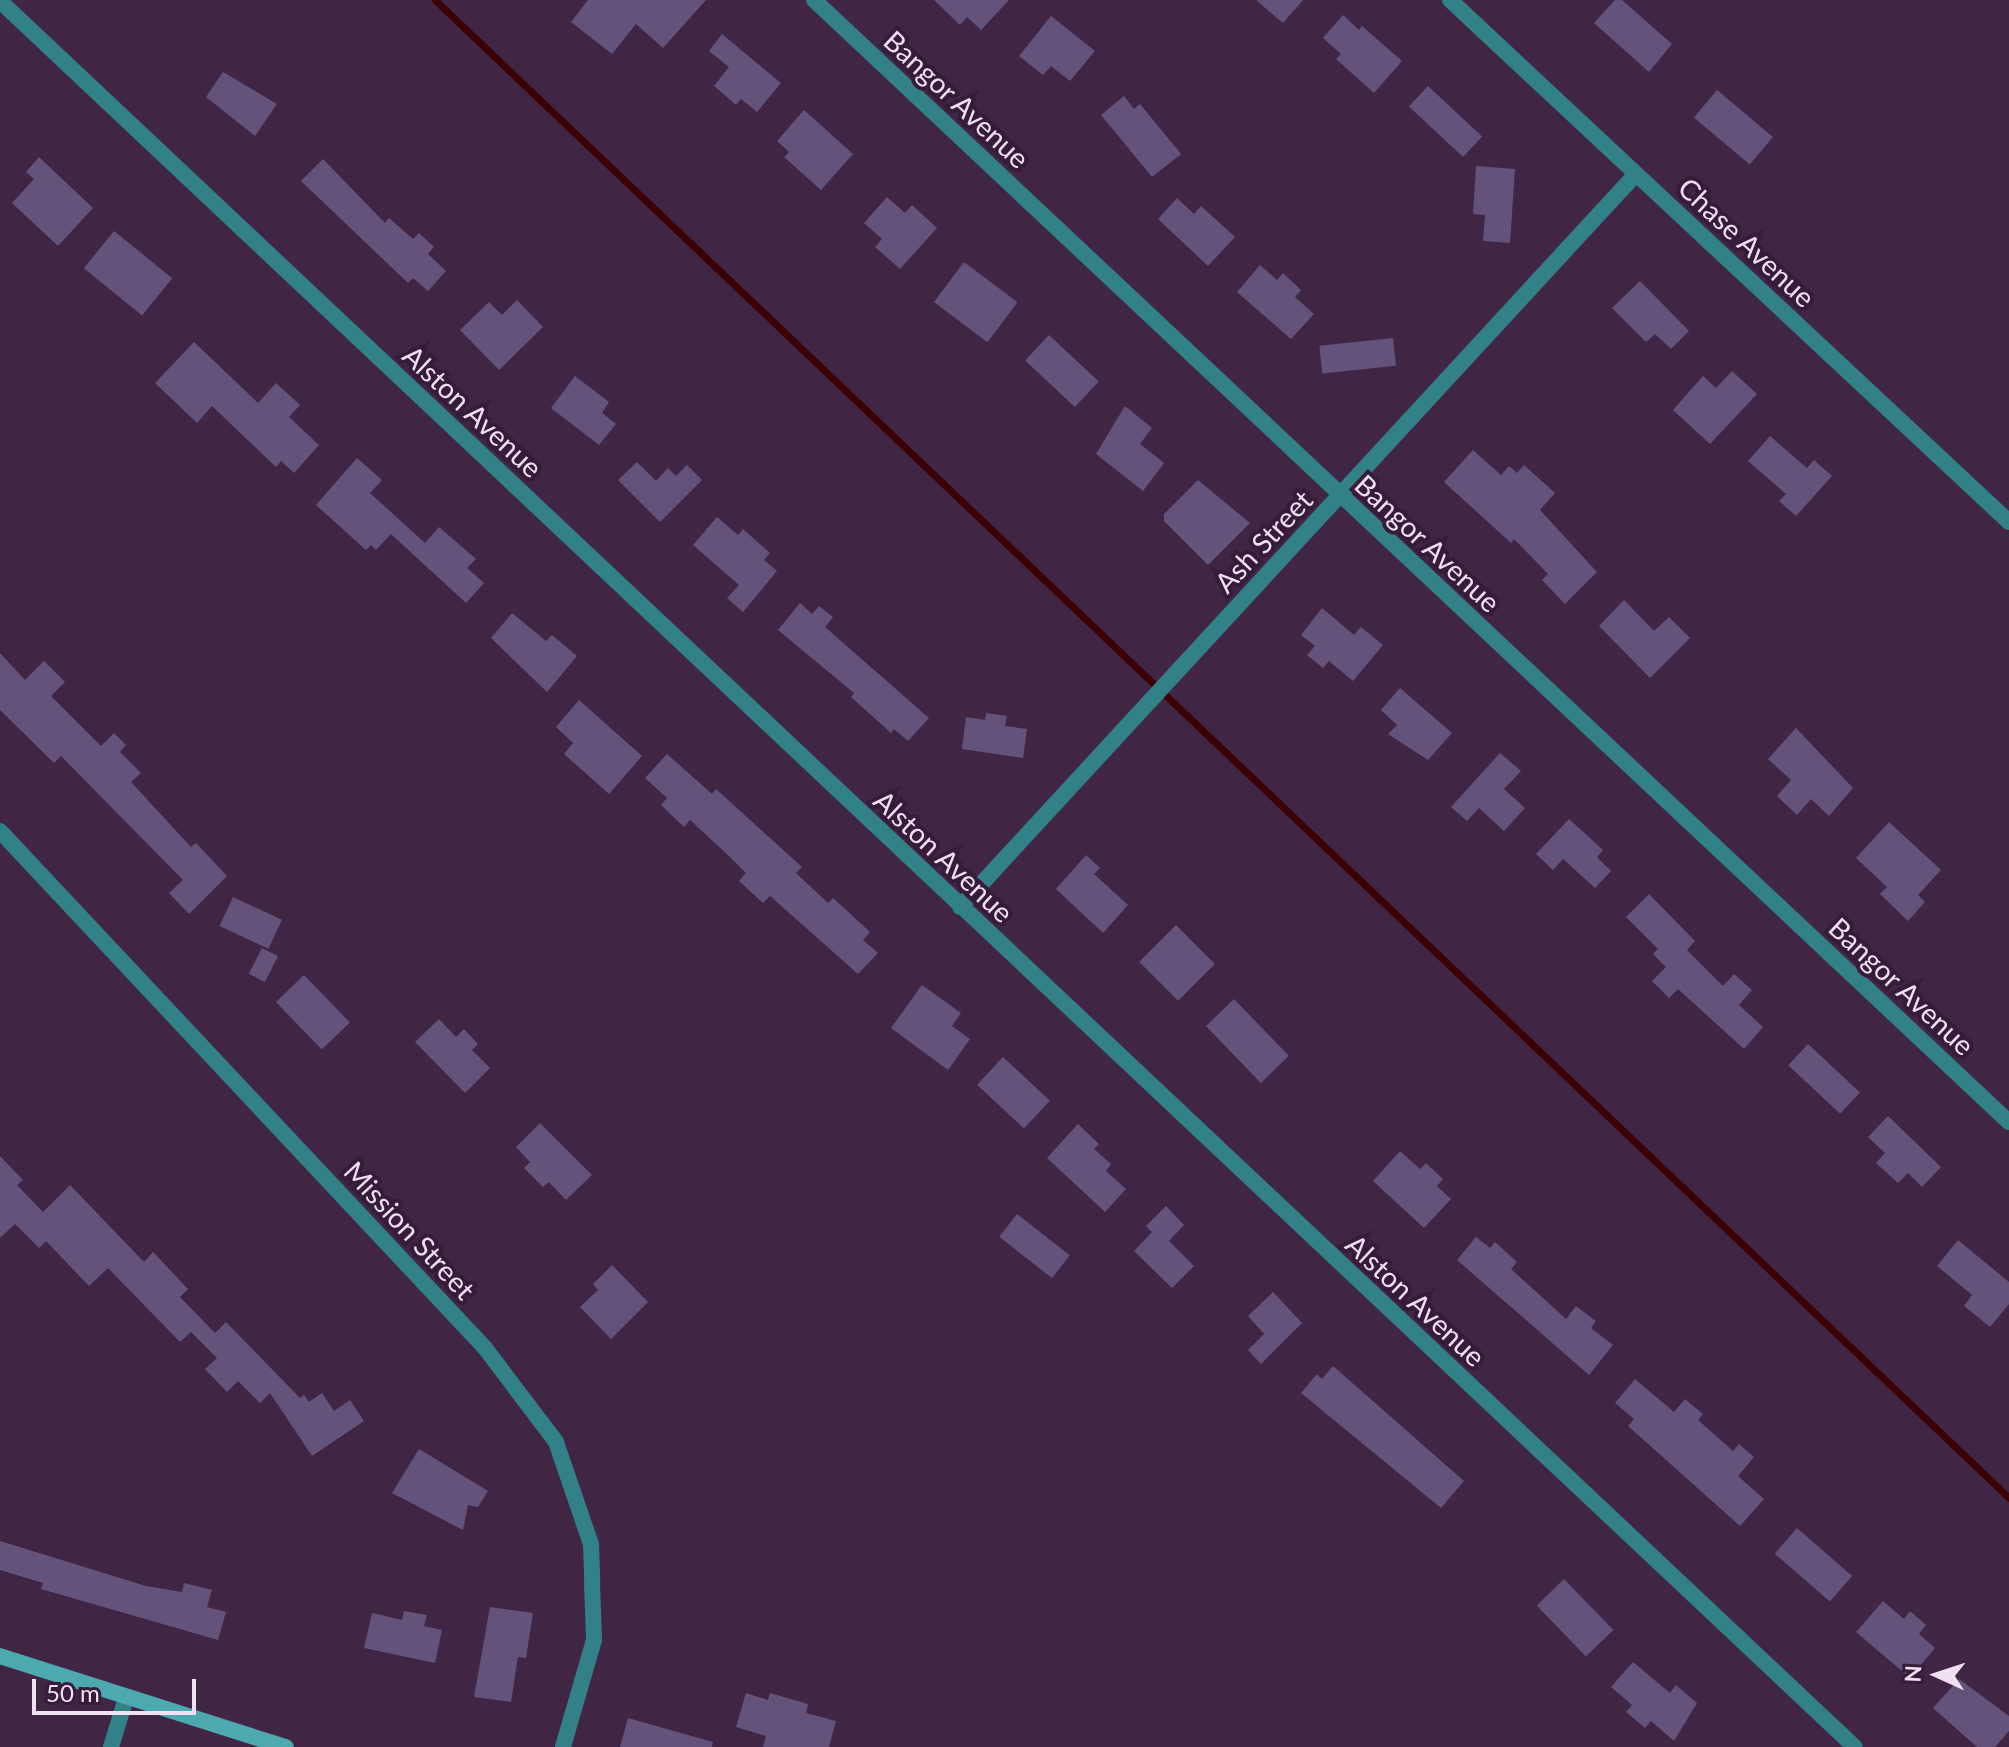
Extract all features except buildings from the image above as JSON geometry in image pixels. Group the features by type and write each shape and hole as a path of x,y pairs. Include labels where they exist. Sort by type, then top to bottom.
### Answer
{"street":[{"name":"Bangor Avenue","path":"814,0 2009,1122"},
{"name":"Chase Avenue","path":"1450,0 2009,522"},
{"name":"Alston Avenue","path":"0,1 1855,1747"},
{"name":"Ash Street","path":"960,907 1636,174"},
{"name":"Mission Street","path":"0,831 485,1348 556,1442 591,1544 594,1640 563,1747"},
{"path":"0,1656 286,1747"},
{"path":"111,1747 126,1698"}],"waterway":[{"path":"435,0 2009,1498"}]}
